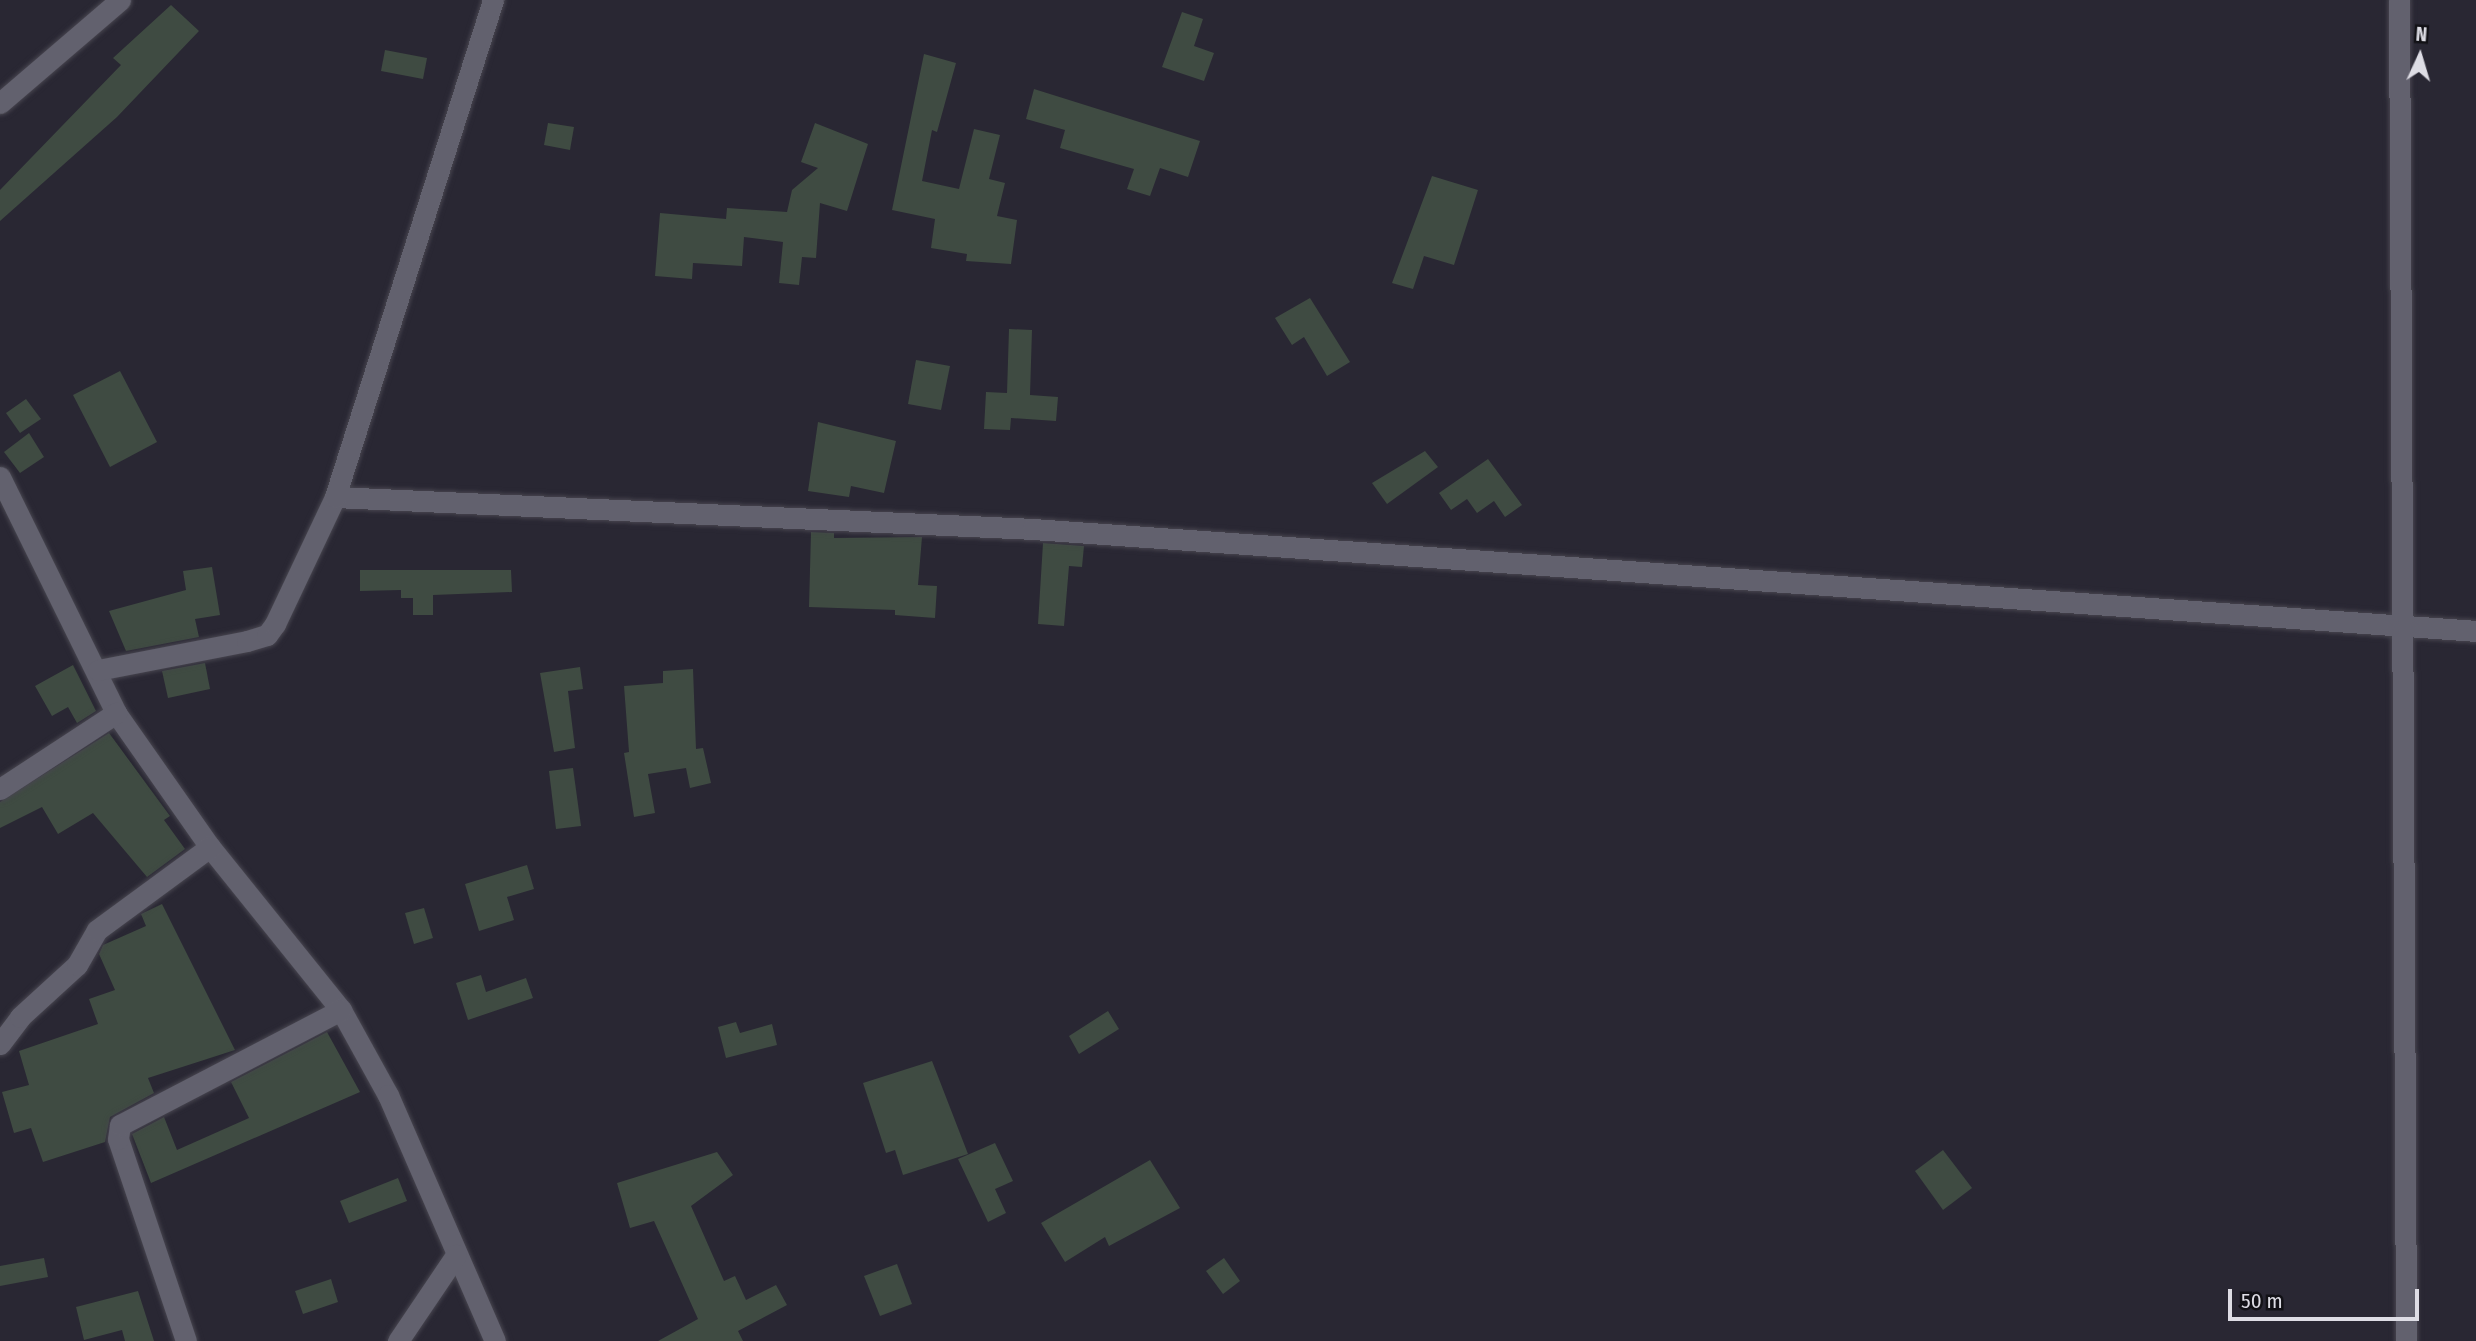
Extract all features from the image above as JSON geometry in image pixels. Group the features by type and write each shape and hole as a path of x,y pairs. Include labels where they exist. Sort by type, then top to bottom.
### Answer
{"street":[{"path":"0,103 120,0"},
{"path":"98,670 267,635 335,497 493,0"},
{"path":"2399,0 2406,1341"},
{"path":"0,477 98,670 116,712 210,847 341,1010 388,1095 495,1341"},
{"path":"335,497 1033,529 2476,631"},
{"path":"0,789 116,712"},
{"path":"0,1044 20,1017 77,965 97,930 210,847"},
{"path":"186,1341 118,1139 120,1125 341,1010"},
{"path":"398,1341 456,1255"}],"building":[{"path":"171,5 199,31 117,117 0,221 0,190 121,65 113,58"},
{"path":"1182,12 1203,19 1194,46 1214,53 1204,81 1162,67"},
{"path":"385,50 427,58 423,79 381,71"},
{"path":"924,54 956,63 937,132 932,130 922,181 959,189 974,129 1000,135 989,179 1005,183 997,216 1017,220 1011,264 966,261 967,254 931,248 935,219 892,210"},
{"path":"1034,89 1200,141 1188,177 1160,168 1150,196 1127,189 1134,169 1060,148 1065,130 1026,119"},
{"path":"548,123 574,127 570,150 544,145"},
{"path":"815,123 868,144 847,211 820,203 816,258 802,257 799,285 779,283 783,242 744,237 742,266 693,263 692,279 655,276 660,213 726,219 727,208 787,212 792,190 818,168 801,162"},
{"path":"1432,176 1478,190 1454,265 1424,256 1413,289 1392,283"},
{"path":"1310,298 1350,362 1327,376 1304,337 1292,345 1275,318"},
{"path":"1009,329 1032,330 1030,395 1058,397 1056,421 1011,418 1010,430 984,429 986,392 1007,393"},
{"path":"916,360 950,366 941,410 908,404"},
{"path":"120,371 157,442 110,467 73,395"},
{"path":"26,399 41,419 20,433 6,413"},
{"path":"818,422 896,441 884,493 851,486 849,497 808,491"},
{"path":"29,433 44,457 20,473 4,452"},
{"path":"1425,451 1438,467 1387,504 1372,483"},
{"path":"1488,459 1522,505 1505,517 1494,501 1477,513 1467,499 1451,510 1439,493"},
{"path":"811,532 834,533 834,538 922,537 918,585 937,586 935,618 895,615 895,610 809,607"},
{"path":"1043,543 1084,546 1082,567 1069,566 1064,626 1038,624"},
{"path":"212,567 220,615 195,619 199,637 126,651 109,611 186,590 183,571"},
{"path":"360,570 511,570 512,592 433,595 433,615 413,615 413,598 401,598 401,590 360,591"},
{"path":"205,663 210,689 168,698 162,671"},
{"path":"73,665 96,711 77,723 68,707 52,716 35,686"},
{"path":"580,667 583,689 568,691 575,748 554,752 540,673"},
{"path":"693,669 696,749 703,748 711,783 690,788 686,768 648,774 655,813 634,817 624,753 629,752 624,686 663,683 663,671"},
{"path":"109,733 170,816 164,820 185,849 147,877 93,813 58,834 42,807 0,828 0,802"},
{"path":"573,768 581,826 556,829 549,771"},
{"path":"527,865 534,889 507,897 514,920 479,931 465,884"},
{"path":"162,904 235,1050 148,1078 154,1093 110,1117 105,1142 43,1162 31,1128 14,1133 2,1092 29,1085 19,1051 98,1024 89,999 115,990 99,954 103,945 146,926 141,914"},
{"path":"424,908 433,938 414,944 405,913"},
{"path":"481,975 486,992 526,978 533,998 468,1020 456,983"},
{"path":"1108,1011 1119,1029 1079,1054 1069,1036"},
{"path":"736,1022 740,1033 772,1024 777,1045 726,1058 718,1027"},
{"path":"327,1032 360,1092 151,1183 132,1134 164,1117 177,1150 249,1118 231,1082"},
{"path":"932,1061 968,1154 903,1175 895,1150 886,1153 863,1083"},
{"path":"995,1143 1013,1181 995,1189 1006,1213 988,1222 958,1159"},
{"path":"1943,1150 1972,1188 1943,1210 1915,1171"},
{"path":"717,1152 733,1175 691,1206 724,1281 735,1276 746,1300 776,1285 787,1305 738,1331 743,1341 658,1341 698,1319 654,1221 630,1228 617,1183"},
{"path":"1150,1160 1180,1208 1109,1246 1105,1237 1065,1262 1041,1223"},
{"path":"398,1178 407,1201 349,1223 340,1201"},
{"path":"44,1258 48,1277 0,1286 0,1266"},
{"path":"1224,1258 1240,1281 1223,1294 1206,1271"},
{"path":"897,1264 912,1304 880,1316 864,1276"},
{"path":"331,1279 338,1302 303,1314 295,1291"},
{"path":"138,1291 154,1341 125,1341 122,1330 84,1340 76,1307"}]}
